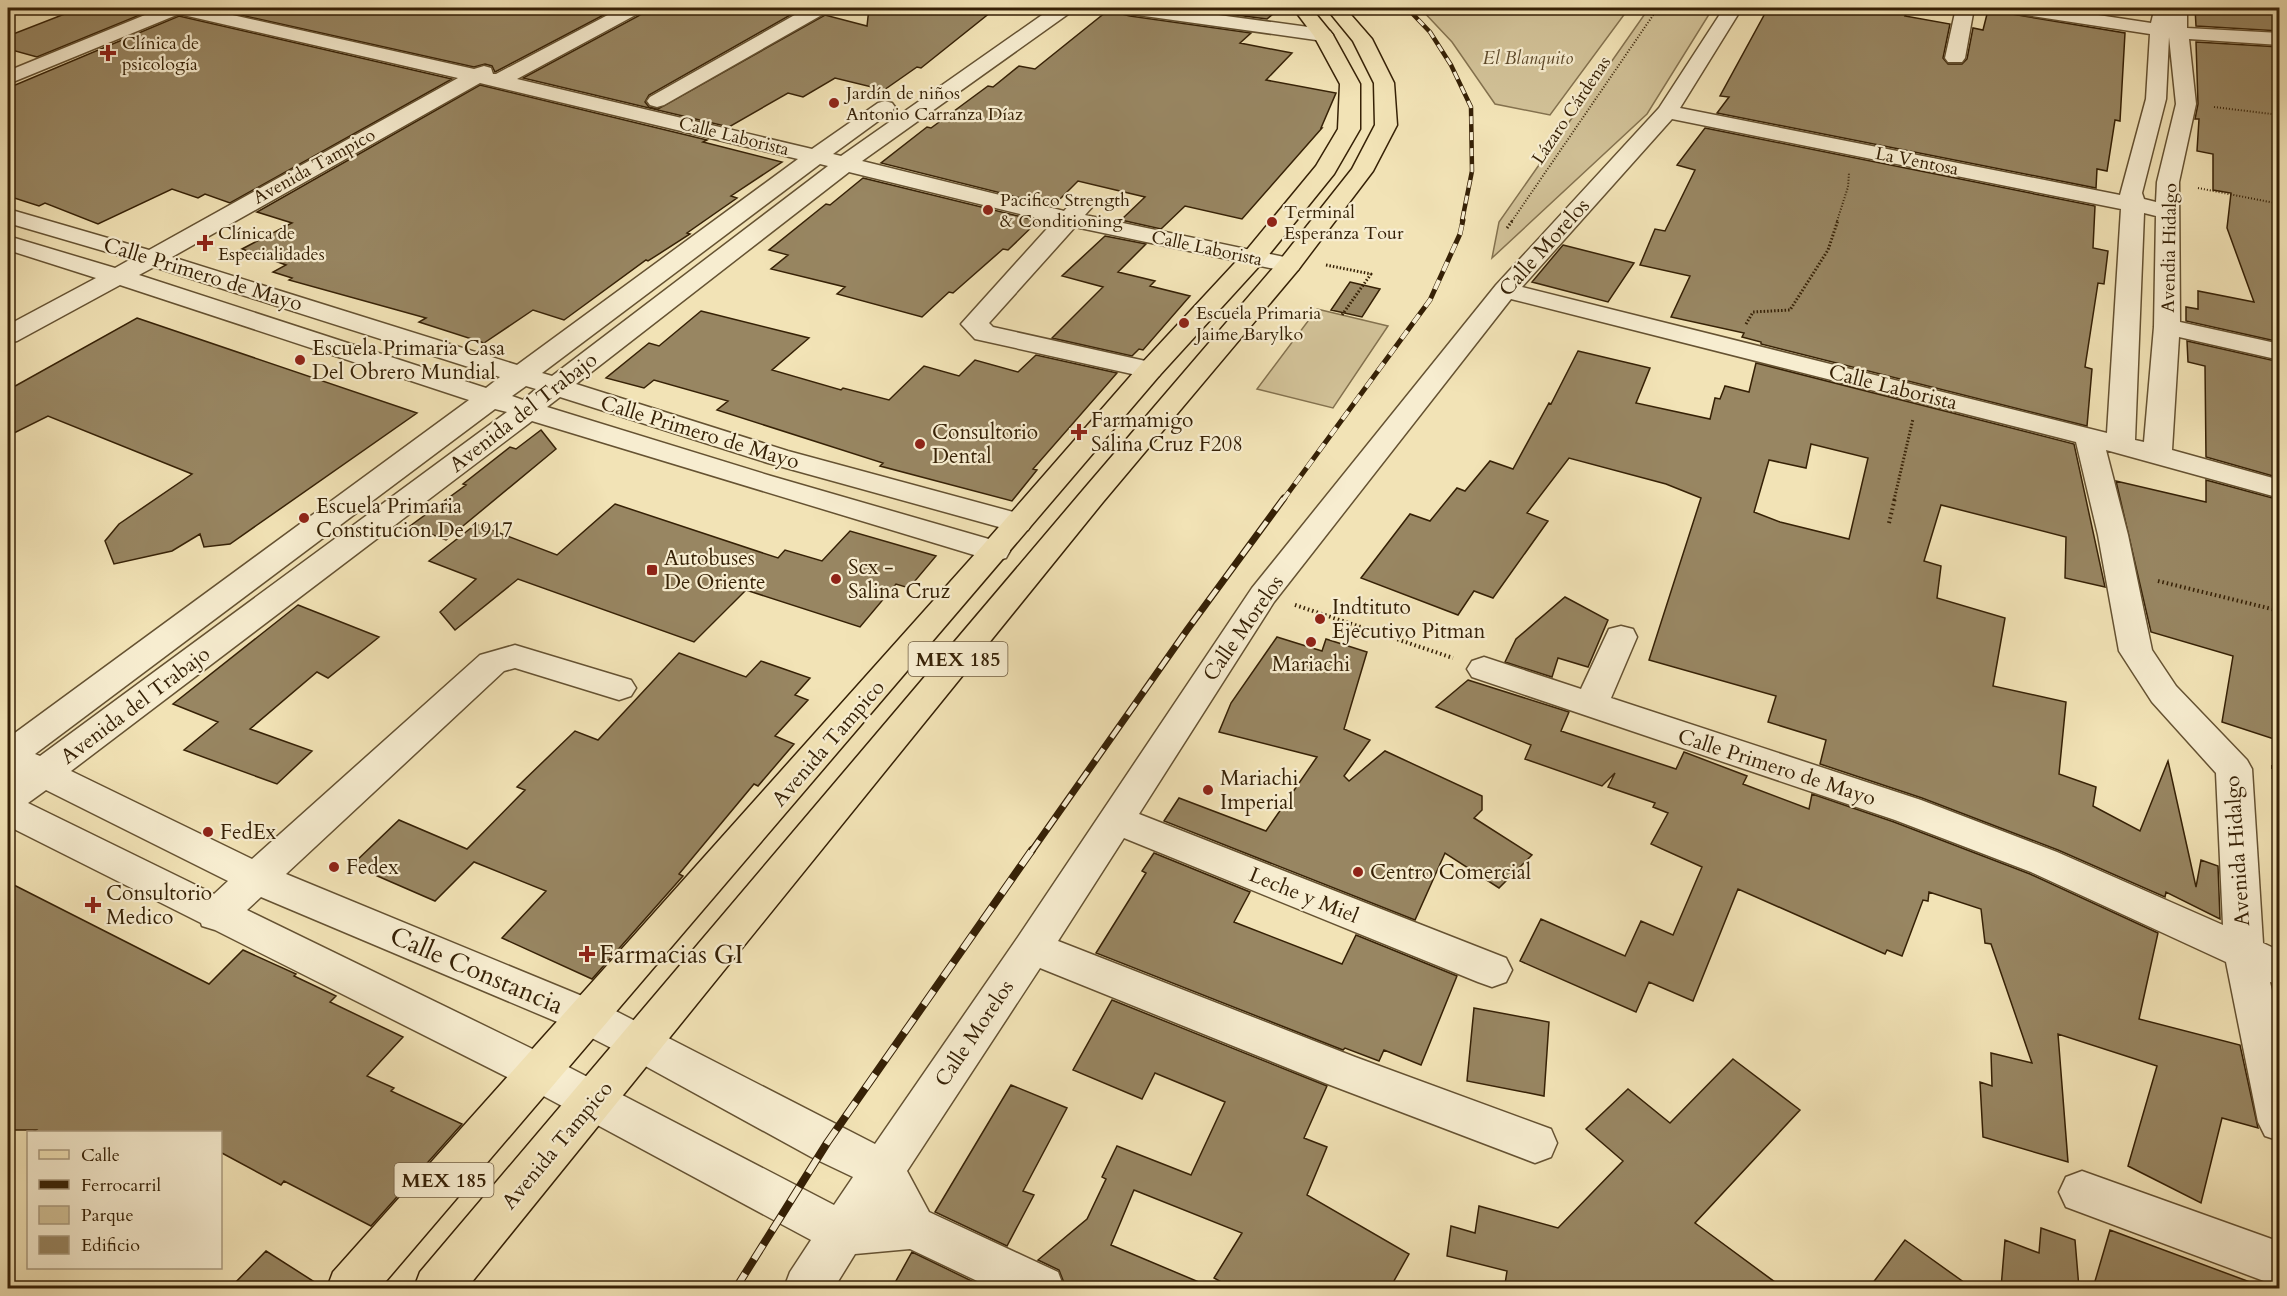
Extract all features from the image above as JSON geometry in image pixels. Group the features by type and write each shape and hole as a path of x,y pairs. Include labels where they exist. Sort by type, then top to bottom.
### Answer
{"main road":[{"name":"Avenida Tampico","path":"437,1288 1100,487 1305,258 1362,171 1386,125 1384,83 1362,39 1302,8"},
{"name":"Avenida Tampico","path":"350,1288 538,1072 589,1017 1150,370 1260,249 1326,168 1349,129 1350,84 1329,21"}],"street":[{"path":"8,65 144,8"},
{"path":"8,78 178,8"},
{"name":"Calle Laborista","path":"178,8 485,71 657,101 840,154"},
{"name":"Calle Laborista","path":"231,8 1075,212 1305,258"},
{"path":"485,71 634,8"},
{"path":"657,101 820,8"},
{"path":"840,154 1064,8"},
{"path":"1130,8 1329,21"},
{"name":"Calle Morelos","path":"807,1288 882,1169 1032,948 1263,595 1505,290 1670,105 1733,8"},
{"path":"1955,58 1965,8"},
{"path":"2019,8 2174,23"},
{"path":"2073,8 2280,39"},
{"name":"Avendia Hidalgo","path":"2157,454 2167,327 2168,197 2186,104 2174,23"},
{"name":"Avendia Hidalgo","path":"2105,441 2132,198 2174,23"},
{"name":"Avenida Tampico","path":"8,312 124,249 485,71"},
{"name":"Avenida Tampico","path":"8,335 152,258 485,71"},
{"path":"840,154 902,96"},
{"name":"La Ventosa","path":"1670,105 1856,148 2132,198 2168,197"},
{"name":"La Ventosa","path":"1670,105 2132,198"},
{"name":"Avenida del Trabajo","path":"8,755 521,374 840,154"},
{"name":"Avenida del Trabajo","path":"8,799 528,410 840,154"},
{"path":"1075,212 974,324 984,333 1150,370"},
{"name":"Calle Primero de Mayo","path":"8,216 124,249 778,457 1017,523"},
{"name":"Calle Primero de Mayo","path":"8,243 118,276 528,410 995,551"},
{"name":"Calle Laborista","path":"1505,290 2157,454 2280,489"},
{"path":"2167,327 2280,352"},
{"name":"Avenida Hidalgo","path":"2105,441 2113,535 2136,651 2164,694 2234,769 2244,955 2280,1122"},
{"path":"755,480 778,457"},
{"path":"1591,704 1621,637"},
{"path":"216,915 492,663 515,656 619,688"},
{"name":"Calle Primero de Mayo","path":"1484,669 1908,810 2044,862 2244,955 2280,969"},
{"name":"Calle Constancia","path":"8,755 256,878 589,1017 642,1043 827,1143 882,1169"},
{"path":"8,810 216,915 538,1072 842,1233 913,1227 1041,1288"},
{"name":"Leche y Miel","path":"1115,819 1492,970"},
{"path":"1032,948 1340,1070 1535,1143"},
{"path":"882,1169 913,1227"},
{"path":"2082,1192 2280,1265"}],"path":[{"name":"Lázaro Cárdenas","path":"1507,228 1658,8"},
{"path":"2186,104 2280,115"},
{"path":"1731,347 1753,312 1790,310 1828,250 1848,188 1849,169 1856,148"},
{"path":"2168,197 2280,204"},
{"path":"1305,258 1371,274 1342,315"},
{"path":"1889,523 1918,393"},
{"path":"2119,572 2280,611"},
{"path":"1263,595 1484,669"}],"green space":[{"name":"El Blanquito","path":"1420,8 1629,8 1550,115 1495,104 1452,42"},
{"path":"1649,8 1713,8 1647,114 1492,258 1499,222"},
{"path":"1317,309 1388,326 1333,408 1257,389"}],"building":[{"path":"80,8 157,8 37,57 8,49 8,36"},
{"path":"209,8 617,8 495,72 492,66 485,64 474,67"},
{"path":"645,8 801,9 649,95 645,102 649,107 658,109 825,15 867,26 869,8 996,8 921,68 917,67 884,90 835,78 803,97 788,93 729,127 523,78 642,14"},
{"path":"1111,8 1119,8 1122,14 1130,16 1251,33 1240,43 1292,53 1266,80 1336,93 1322,128 1242,219 1185,206 1161,229 1121,220 1145,197 1078,181 1053,206 881,163 927,127 931,128 988,86 993,87 1019,66 1035,69"},
{"path":"1180,8 1280,8 1267,19"},
{"path":"1768,8 1910,8 1905,16 1950,24 1943,58 1948,64 1962,64 1967,59 1973,28 1983,30 1988,10 2125,33 2120,121 2115,120 2107,171 2097,169 2096,188 1717,113 1729,97 1720,96"},
{"path":"2195,8 2280,8 2280,31 2196,26"},
{"path":"179,16 452,79 230,203 205,194 198,198 172,189 98,224 45,203 39,206 8,196 8,88"},
{"path":"2196,42 2280,47 2280,342 2186,321 2186,307 2198,309 2198,291 2254,302 2227,228 2231,193 2213,190 2213,154 2197,151 2199,119 2195,119 2198,104"},
{"path":"480,85 707,140 703,142 782,162 731,196 737,198 687,233 690,234 648,261 646,260 564,320 533,310 484,343 419,322 426,318 289,280 292,278 273,272 286,265 242,249 292,223 257,212"},
{"path":"1705,128 2095,206 2093,248 2108,251 2104,284 2098,283 2085,367 2092,369 2087,426 1761,344 1761,342 1742,337 1744,333 1671,317 1690,276 1640,265 1655,229 1665,231 1695,170 1677,165"},
{"path":"863,178 1038,221 1008,250 1003,249 922,317 837,294 845,287 771,269 788,255 769,250 826,204 830,205"},
{"path":"1105,236 1146,244 1118,272 1155,281 1150,286 1190,296 1143,350 1139,349 1132,356 1052,338 1103,287 1062,276"},
{"path":"1563,245 1634,263 1608,302 1532,282"},
{"path":"1350,282 1380,289 1362,317 1331,310"},
{"path":"701,311 809,338 772,370 841,390 843,388 889,400 924,366 959,376 975,360 1018,372 1036,355 1117,373 1033,469 1037,470 1012,501 880,466 883,463 717,410 728,401 654,380 644,388 606,378 649,343 659,346"},
{"path":"137,318 417,413 230,544 204,547 200,534 172,551 114,564 105,541 119,524 192,474 48,416 8,436 8,390"},
{"path":"2187,341 2280,362 2280,478 2206,457 2205,366 2188,362"},
{"path":"1578,351 1650,368 1636,403 1710,419 1715,398 1720,399 1725,386 1749,392 1756,363 2074,444 2105,587 2065,578 2066,537 1941,505 1924,561 1941,566 1937,598 2005,618 1993,686 2066,702 2059,774 2096,787 2093,806 2140,831 2168,761 2196,887 2201,860 2218,866 2220,919 2166,892 2165,897 2058,850 1922,798 1820,764 1826,740 1768,722 1776,696 1649,660 1701,498 1666,484 1569,458 1527,513 1548,521 1493,598 1474,591 1458,615 1361,578 1410,514 1430,521 1457,488 1465,491 1490,461 1513,469 1549,403 1551,404","holes":["1811,444 1868,458 1849,539 1780,522 1754,512 1769,460 1806,468"]},
{"path":"541,430 556,449 446,540 410,526 466,485 463,484 510,447 516,449"},
{"path":"2206,480 2280,500 2280,741 2222,722 2233,656 2151,632 2116,481 2206,502"},
{"path":"615,504 778,558 785,550 822,561 850,531 936,556 909,588 896,584 860,627 746,590 694,642 518,579 455,630 440,612 476,579 429,561 476,524 557,555"},
{"path":"1565,597 1608,620 1588,667 1558,658 1552,677 1505,662 1516,639"},
{"path":"298,605 379,637 328,678 317,672 250,729 312,751 277,784 184,750 218,722 173,704"},
{"path":"1277,637 1322,651 1326,639 1367,652 1344,729 1370,740 1344,776 1349,781 1385,751 1482,796 1482,810 1474,818 1532,855 1499,888 1445,853 1415,920 1164,821 1179,798 1266,831 1317,757 1219,732 1231,703"},
{"path":"679,653 746,677 761,661 810,678 795,695 808,700 775,736 794,744 758,786 754,784 679,874 683,876 592,979 502,938 546,891 474,862 435,901 352,865 399,820 467,849 525,790 517,787 575,731 598,740"},
{"path":"1468,680 1569,712 1561,731 1676,769 1684,752 1747,776 1743,784 1809,809 1812,794 1894,822 2030,874 2158,933 2139,1019 2240,1045 2258,1128 2222,1118 2201,1203 2128,1166 2157,1066 2058,1034 2068,1162 1983,1137 1980,1082 1992,1086 1991,1053 2032,1063 1991,944 1985,943 1981,909 1929,892 1928,901 1923,900 1902,956 1887,950 1885,954 1738,889 1693,1001 1649,982 1636,1012 1520,961 1541,919 1625,956 1641,921 1673,935 1702,867 1651,844 1668,813 1653,807 1655,803 1608,787 1615,773 1602,786 1525,759 1531,745 1436,707"},
{"path":"1154,853 1250,892 1234,922 1342,964 1356,935 1457,976 1421,1065 1384,1050 1379,1061 1345,1048 1343,1050 1096,953 1146,873 1142,871"},
{"path":"8,882 209,984 243,950 296,974 294,976 336,996 330,1002 403,1037 367,1076 394,1088 391,1091 462,1124 371,1226 284,1181 281,1185 222,1153 222,1131 8,1130"},
{"path":"1112,1000 1327,1086 1304,1138 1327,1147 1307,1195 1409,1254 1390,1288 1232,1288 1214,1278 1242,1233 1134,1190 1111,1245 1213,1288 1066,1288 1059,1270 1038,1260 1087,1219 1106,1179 1102,1177 1117,1146 1191,1175 1225,1102 1155,1073 1142,1099 1073,1070"},
{"path":"1474,1008 1549,1022 1544,1096 1467,1081"},
{"path":"1733,1059 1800,1110 1695,1223 1783,1288 1524,1288 1505,1284 1507,1271 1447,1256 1451,1226 1475,1233 1479,1206 1558,1228 1623,1161 1586,1129 1628,1089 1670,1123"},
{"path":"1011,1085 1067,1108 1023,1191 1034,1195 1007,1246 935,1212"},
{"path":"2041,1228 2075,1240 2079,1288 2001,1288 2005,1240 2039,1253"},
{"path":"2110,1230 2258,1285 2257,1288 2093,1288"},
{"path":"1905,1240 1972,1288 1869,1288"},
{"path":"266,1251 324,1288 230,1288"},
{"path":"912,1252 986,1288 892,1288"}],"railway":[{"path":"1407,8 1430,32 1451,65 1471,107 1472,171 1462,221"},
{"path":"1283,500 1430,300 1460,234 1463,220"},
{"path":"1031,852 1187,630 1284,498"},
{"path":"736,1288 827,1143 1032,850"}],"place":[{"name":"Clínica de psicología","path":"108,53"},
{"name":"Jardín de niños Antonio Carranza Díaz","path":"834,103"},
{"name":"Pacifico Strength & Conditioning","path":"988,210"},
{"name":"Terminal Esperanza Tour","path":"1272,222"},
{"name":"Clínica de Especialidades","path":"205,243"},
{"name":"Escuela Primaria Jaime Barylko","path":"1184,323"},
{"name":"Escuela Primaria Casa Del Obrero Mundial","path":"300,360"},
{"name":"Farmamigo Salina Cruz F208","path":"1079,432"},
{"name":"Consultorio Dental","path":"920,444"},
{"name":"Escuela Primaria Constitucion De 1917","path":"304,518"},
{"name":"Autobuses De Oriente","path":"652,570"},
{"name":"Scx - Salina Cruz","path":"836,579"},
{"name":"Indtituto Ejecutivo Pitman","path":"1320,619"},
{"name":"Mariachi","path":"1311,642"},
{"name":"Mariachi Imperial","path":"1208,790"},
{"name":"FedEx","path":"208,832"},
{"name":"Fedex","path":"334,867"},
{"name":"Centro Comercial","path":"1358,872"},
{"name":"Consultorio Medico","path":"93,905"},
{"name":"Farmacias GI","path":"587,954"}]}
